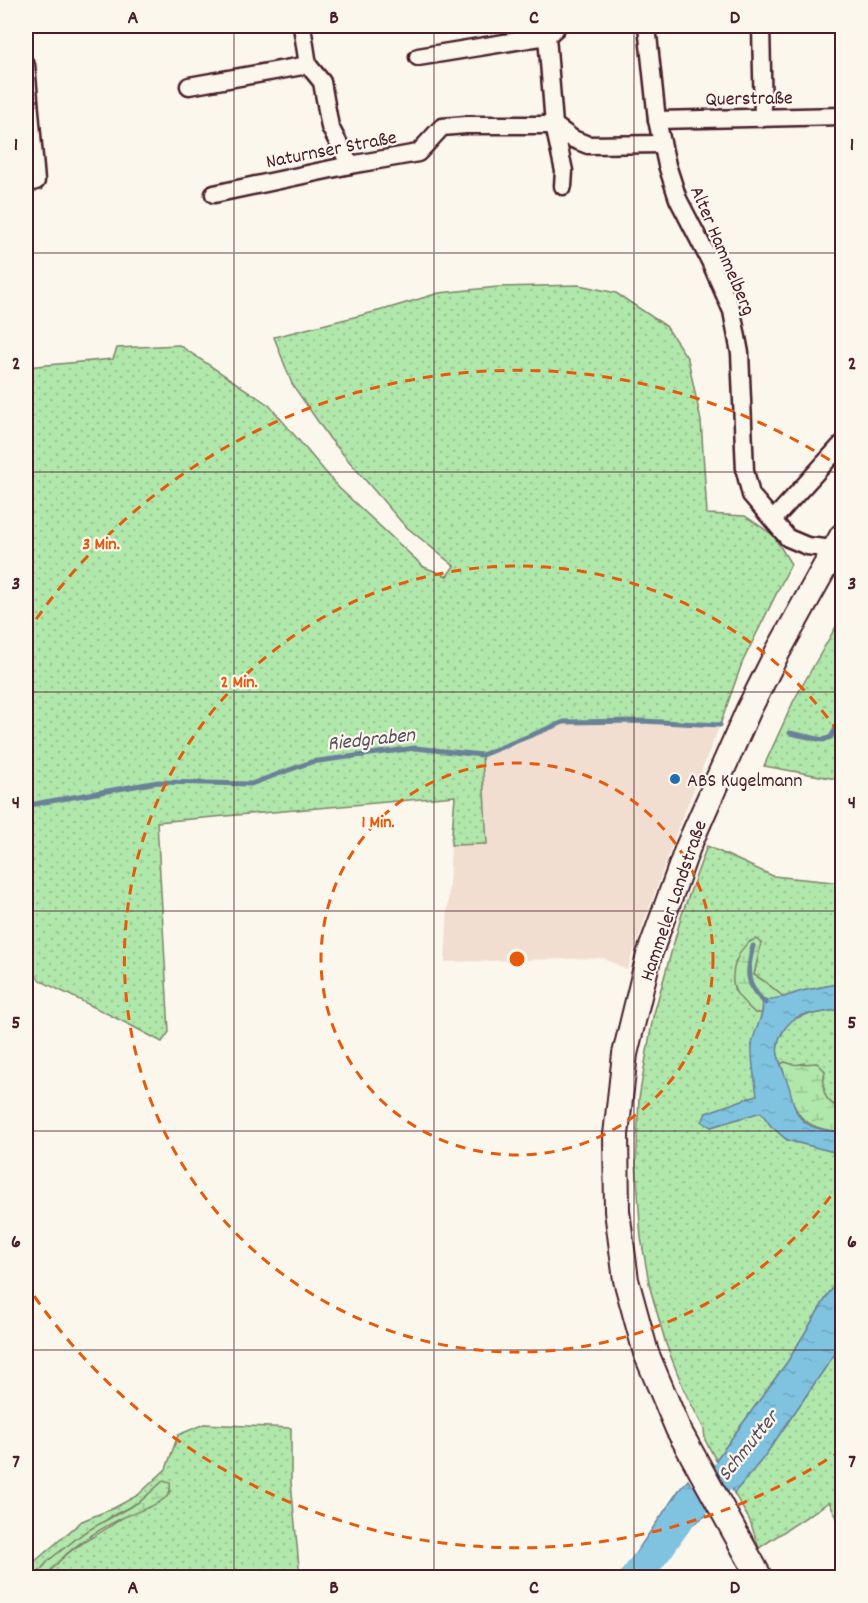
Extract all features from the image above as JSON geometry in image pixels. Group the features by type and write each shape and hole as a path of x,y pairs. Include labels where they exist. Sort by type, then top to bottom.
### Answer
{"main road":[{"name":"Hammeler Landstraße","path":"760,1578 683,1439 646,1353 626,1280 617,1211 616,1135 625,1054 649,955 688,847 749,709 838,543"}],"street":[{"path":"303,26 308,65 322,82 330,127 350,165"},
{"name":"Alter Hammelberg","path":"647,26 657,120 667,165 678,199 710,261 732,311 740,353 746,471 752,495 788,538 807,546 838,543"},
{"path":"761,26 762,118"},
{"path":"418,57 551,31 554,125 564,171 563,186"},
{"path":"26,65 36,181 26,184"},
{"path":"189,86 308,65"},
{"name":"Querstraße","path":"657,120 843,116"},
{"path":"554,125 573,139 588,145 662,144"},
{"name":"Naturnser Straße","path":"214,194 418,153 442,127 554,125"},
{"path":"773,520 843,444"}],"shaded area":[{"path":"642,721 720,725 678,828 627,970 603,958 445,962 451,845 487,843 482,755 564,722"}],"green space":[{"path":"579,285 616,293 666,326 688,359 701,421 707,514 745,516 773,535 791,564 742,663 720,725 642,721 564,722 482,755 487,844 451,845 455,796 157,822 169,1032 162,1042 41,981 26,967 26,367 113,359 117,348 179,345 269,405 339,488 424,567 447,576 454,566 404,525 330,439 292,384 274,337 386,309 439,293 498,287"},
{"path":"842,616 842,780 764,766 794,700"},
{"path":"707,846 773,876 842,883 842,983 784,997 754,975 761,943 756,939 749,942 738,960 734,990 755,1013 762,1013 752,1045 757,1095 706,1113 711,1127 761,1112 771,1126 787,1140 842,1154 842,1277 829,1293 788,1361 716,1460 705,1440 704,1429 684,1390 666,1344 650,1288 641,1238 636,1164 639,1098 653,1017 682,914"},
{"path":"756,939 761,943 754,975 784,997 763,1001 762,1013 755,1013 740,998 733,978 739,954 744,947"},
{"path":"842,1009 842,1109 827,1099 823,1084 825,1071 804,1063 795,1066 785,1062 781,1064 777,1052 779,1039 789,1021 808,1014"},
{"path":"785,1062 797,1065 817,1063 825,1071 823,1084 827,1099 842,1109 842,1132 825,1130 804,1120 793,1102 781,1064"},
{"path":"834,1355 842,1355 842,1528 829,1502 759,1548 750,1521 734,1493 764,1457"},
{"path":"204,1424 291,1428 291,1482 300,1577 46,1577 54,1566 72,1550 122,1518 138,1505 163,1481 141,1501 112,1516 49,1560 35,1577 26,1578 26,1569 82,1521 138,1495 166,1469 178,1435"},
{"path":"163,1481 170,1483 169,1494 164,1499 101,1530 70,1551 46,1577 35,1577 49,1560 85,1532 141,1501"}],"water":[{"path":"842,983 842,1009 806,1014 792,1021 786,1026 779,1040 778,1055 799,1116 814,1127 842,1132 842,1154 787,1140 771,1126 761,1112 711,1127 702,1122 706,1113 757,1095 752,1047 762,1013 762,1001"},
{"path":"842,1277 842,1339 839,1348 842,1348 842,1355 834,1355 764,1457 734,1493 716,1460 788,1361 829,1293"},
{"path":"688,1480 707,1515 692,1525 654,1577 617,1577 679,1490"}],"waterway":[{"name":"Riedgraben","path":"790,733 823,740 831,737 842,718"},
{"name":"Riedgraben","path":"26,806 158,782 251,784 311,762 415,748 482,755 564,722 642,721 720,725"},
{"name":"Schmutter","path":"753,946 749,977 754,990 766,1003"},
{"name":"Schmutter","path":"635,1578 681,1516 729,1471 750,1444"}],"place":[{"name":"ABS Kugelmann","path":"675,779"}]}
